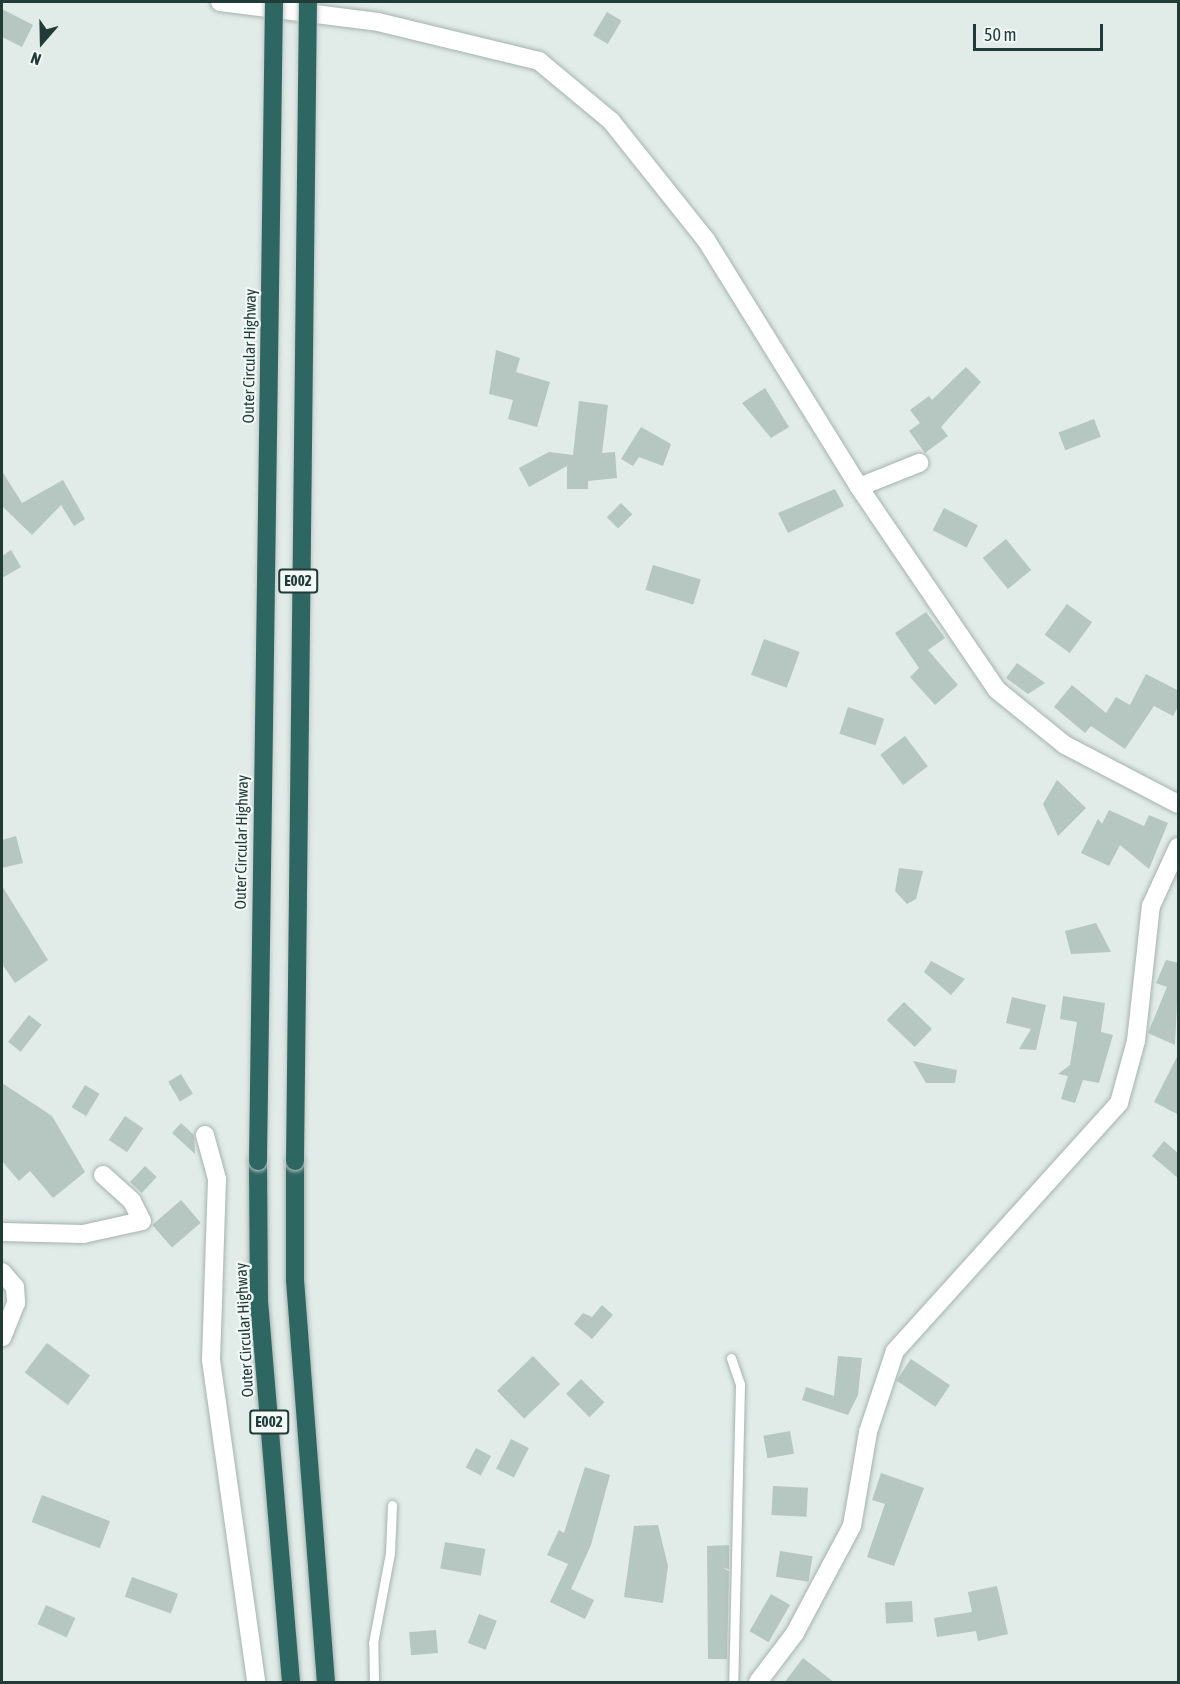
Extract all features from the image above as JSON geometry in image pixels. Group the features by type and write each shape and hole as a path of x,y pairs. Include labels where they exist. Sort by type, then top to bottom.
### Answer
{"highway":[{"name":"Outer Circular Highway","path":"274,2 258,1161 259,1301 291,1683"},
{"name":"E002","path":"308,2 295,1280 326,1683"}],"street":[{"path":"220,2 378,22 538,61 611,122 706,240 859,487 997,690 1065,745 1179,804"},
{"path":"859,487 919,463"},
{"path":"758,1683 795,1633 852,1526 868,1432 895,1351 1119,1103 1136,1041 1151,906 1179,847"},
{"path":"205,1135 217,1179 212,1360 256,1683"},
{"path":"2,1232 83,1234 142,1221 132,1201 103,1175"},
{"path":"2,1272 15,1287 16,1303 2,1337"}],"lane":[{"path":"731,1358 740,1384 740,1588 733,1683"},
{"path":"374,1683 373,1643 390,1553 392,1505"}],"building":[{"path":"2,9 33,25 22,47 2,37"},
{"path":"607,12 622,21 608,44 593,35"},
{"path":"496,350 520,358 516,372 550,382 537,427 508,419 513,400 489,394"},
{"path":"966,367 981,382 941,427 948,436 925,453 909,431 920,423 910,410 929,396 932,400"},
{"path":"765,388 789,427 771,438 742,403"},
{"path":"579,401 608,405 602,453 615,452 617,478 588,481 588,489 567,489 567,466 529,487 519,468 549,452 573,455"},
{"path":"1094,419 1101,437 1065,450 1059,433"},
{"path":"641,427 671,444 663,466 639,457 633,466 621,459"},
{"path":"2,471 22,503 63,480 85,519 74,526 61,505 32,535 2,506"},
{"path":"835,489 844,506 788,533 778,513"},
{"path":"621,503 632,514 618,528 607,517"},
{"path":"944,508 978,525 967,548 933,530"},
{"path":"1006,539 1031,570 1008,589 983,558"},
{"path":"11,550 21,567 2,578 2,556"},
{"path":"653,565 701,580 693,604 645,590"},
{"path":"1067,604 1092,622 1070,653 1045,635"},
{"path":"926,612 945,638 928,650 958,685 935,705 910,677 919,668 895,633"},
{"path":"764,639 800,652 787,688 751,675"},
{"path":"1017,663 1045,683 1028,694 1006,678"},
{"path":"1146,674 1179,691 1179,705 1173,716 1154,706 1125,749 1091,726 1085,733 1054,707 1072,685 1106,713 1116,697 1130,705"},
{"path":"848,707 884,719 875,745 839,734"},
{"path":"905,736 928,766 903,785 880,755"},
{"path":"1057,780 1086,808 1058,836 1043,804"},
{"path":"1109,810 1144,826 1149,815 1168,823 1149,869 1120,845 1109,866 1081,853 1098,819 1102,824"},
{"path":"16,836 23,863 2,868 2,840"},
{"path":"899,868 923,871 916,899 907,904 895,891"},
{"path":"2,886 48,960 15,983 2,964"},
{"path":"1096,923 1111,952 1071,954 1065,931"},
{"path":"1166,960 1179,963 1175,1045 1148,1033 1167,987 1156,983"},
{"path":"931,961 965,979 951,995 924,972"},
{"path":"1063,996 1105,1003 1101,1032 1113,1035 1099,1083 1083,1080 1075,1103 1061,1099 1068,1076 1058,1074 1070,1065 1077,1022 1060,1019"},
{"path":"1012,997 1046,1005 1036,1050 1019,1049 1031,1029 1006,1023"},
{"path":"904,1002 932,1029 915,1047 887,1020"},
{"path":"29,1015 42,1025 21,1052 8,1042"},
{"path":"1179,1053 1179,1115 1154,1102"},
{"path":"913,1061 957,1070 955,1083 926,1083"},
{"path":"181,1074 193,1094 180,1101 168,1082"},
{"path":"2,1083 52,1116 85,1172 53,1198 30,1171 19,1181 2,1161"},
{"path":"85,1085 100,1094 86,1116 72,1107"},
{"path":"125,1116 143,1128 127,1152 109,1140"},
{"path":"181,1123 194,1135 195,1154 172,1133"},
{"path":"1164,1141 1179,1154 1179,1179 1152,1156"},
{"path":"145,1166 157,1177 142,1193 130,1182"},
{"path":"181,1200 201,1223 172,1248 152,1225"},
{"path":"602,1305 613,1315 592,1339 574,1324 583,1313 592,1317"},
{"path":"47,1343 90,1375 68,1405 25,1373"},
{"path":"533,1356 560,1384 524,1419 497,1391"},
{"path":"838,1356 862,1358 858,1395 848,1415 802,1400 806,1387 834,1396"},
{"path":"911,1359 950,1385 935,1407 896,1381"},
{"path":"581,1379 604,1402 589,1417 566,1394"},
{"path":"790,1431 794,1454 767,1458 763,1436"},
{"path":"511,1439 529,1448 514,1477 496,1468"},
{"path":"476,1448 491,1456 481,1475 466,1467"},
{"path":"585,1467 610,1475 591,1545 571,1589 594,1600 585,1619 550,1602 568,1564 547,1555 559,1530 564,1533"},
{"path":"881,1473 924,1488 894,1566 867,1557 885,1504 872,1500"},
{"path":"773,1486 808,1488 806,1517 771,1515"},
{"path":"42,1495 110,1521 100,1548 32,1522"},
{"path":"658,1525 668,1566 663,1603 624,1597 634,1526"},
{"path":"445,1542 485,1549 481,1576 440,1569"},
{"path":"729,1545 729,1569 723,1568 729,1571 727,1659 708,1659 707,1546"},
{"path":"780,1551 813,1556 809,1582 776,1577"},
{"path":"132,1577 178,1594 171,1613 125,1597"},
{"path":"997,1586 1008,1634 978,1641 976,1631 937,1637 934,1618 972,1612 968,1592"},
{"path":"771,1594 790,1605 769,1642 750,1631"},
{"path":"912,1601 913,1622 886,1623 885,1602"},
{"path":"46,1605 75,1618 67,1637 37,1624"},
{"path":"479,1614 497,1621 486,1650 468,1643"},
{"path":"436,1630 438,1653 411,1655 409,1632"},
{"path":"803,1658 835,1683 784,1683"}]}
